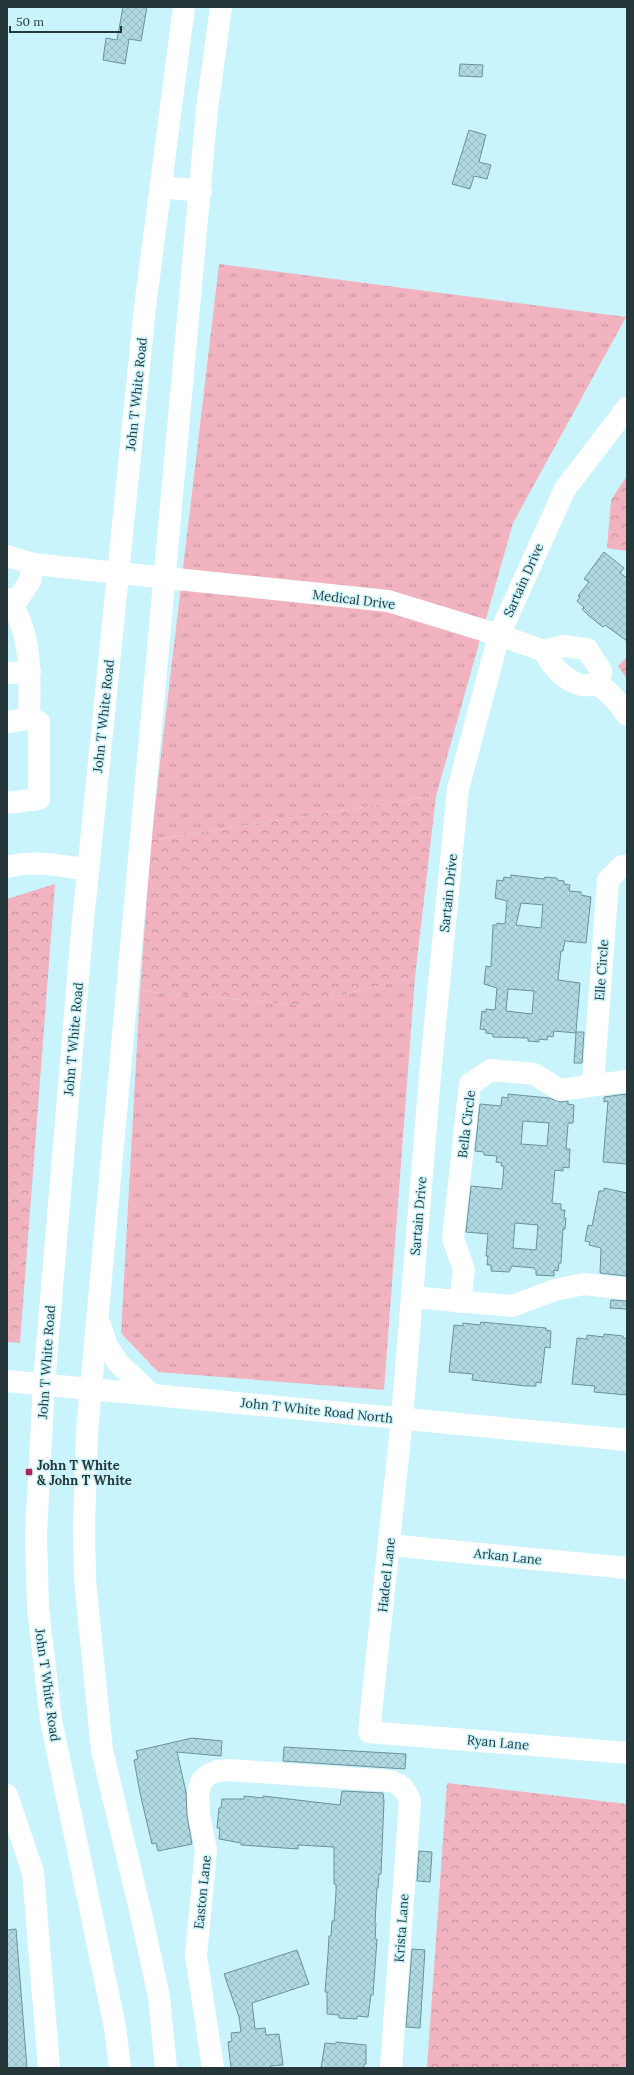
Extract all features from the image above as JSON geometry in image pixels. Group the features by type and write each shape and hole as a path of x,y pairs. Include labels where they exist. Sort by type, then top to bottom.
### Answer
{"main road":[{"name":"John T White Road","path":"120,2068 115,2027 51,1720 38,1608 36,1534 44,1383 88,870 119,573 144,307 184,7"},
{"path":"166,2068 159,1997 144,1926 102,1750 85,1580 84,1527 87,1440 91,1388 164,578 207,109 221,7"},
{"path":"160,187 200,191"},
{"name":"Sartain Drive","path":"402,1418 430,1069 458,789 499,635 565,489 627,408"},
{"name":"Medical Drive","path":"7,556 33,564 388,601 499,635 544,651"},
{"path":"29,719 30,672 22,625 10,603 30,581 33,564"},
{"path":"599,686 601,671 587,649 563,646 544,651 552,666 565,678 581,685 599,686 608,692 627,715"},
{"path":"7,673 30,672"},
{"path":"7,722 29,719 39,722 39,800 7,803"},
{"path":"7,867 21,863 47,863 88,870"},
{"name":"Elle Circle","path":"593,1085 608,880 622,866 627,866"},
{"name":"Bella Circle","path":"460,1302 464,1270 453,1238 470,1084 491,1070 534,1074 560,1090 627,1081"},
{"path":"412,1298 512,1306 555,1290 584,1284 627,1289"},
{"path":"98,1318 107,1346 119,1364 151,1394"},
{"name":"John T White Road North","path":"7,1381 44,1383 627,1440"},
{"name":"Hadeel Lane","path":"369,1732 402,1418"},
{"name":"Arkan Lane","path":"389,1544 627,1568"},
{"name":"Ryan Lane","path":"369,1732 627,1753"},
{"name":"Easton Lane","path":"213,2068 196,1955 206,1850 199,1815 198,1795 201,1782 208,1775 217,1771 228,1770 391,1781 400,1784 405,1789"},
{"name":"Krista Lane","path":"391,2068 410,1801 405,1789"},
{"path":"8,1799 33,1872 49,2068"}],"green space":[{"path":"219,264 626,317 513,523 436,796 151,840"},
{"path":"627,476 627,551 607,548 611,500"},
{"path":"627,657 627,679 618,666"},
{"path":"436,796 415,977 300,1005 140,991 151,840"},
{"path":"55,884 20,1343 7,1342 7,899"},
{"path":"415,977 384,1390 158,1372 121,1333 140,991 300,1005"},
{"path":"447,1783 627,1804 627,2068 427,2068"}],"building":[{"path":"123,7 147,7 141,41 129,39 125,64 103,60 106,38 117,40"},
{"path":"460,64 483,65 482,77 459,76"},
{"path":"469,130 486,135 479,162 491,165 487,179 474,176 470,189 452,184"},
{"path":"604,552 624,568 620,573 627,578 627,641 605,625 603,627 589,616 582,609 584,607 577,601 580,597 578,596 589,582 584,579"},
{"path":"511,875 544,879 545,877 557,878 557,880 564,881 564,884 570,885 569,891 581,892 581,895 591,897 586,943 565,941 563,951 561,951 558,980 580,983 576,1032 584,1032 582,1063 574,1063 576,1033 554,1031 553,1037 548,1036 547,1040 539,1039 539,1042 528,1041 528,1038 493,1037 493,1034 486,1033 486,1030 480,1029 482,1011 486,1012 486,1009 495,1010 497,988 484,984 486,966 491,967 493,925 497,925 497,923 505,924 507,901 495,898 497,880 503,881 504,877 511,878","holes":["521,903 543,905 541,928 516,925","508,989 534,991 532,1014 506,1011"]},
{"path":"508,1094 549,1098 561,1102 568,1101 568,1104 574,1105 573,1123 568,1123 566,1149 570,1149 569,1168 563,1167 563,1171 555,1170 552,1203 561,1204 561,1210 565,1210 564,1218 566,1218 565,1229 563,1229 561,1263 559,1263 558,1271 554,1270 554,1276 536,1275 536,1270 534,1268 512,1266 509,1272 491,1271 491,1265 487,1265 488,1256 486,1256 488,1234 466,1232 471,1186 502,1189 504,1166 501,1166 502,1163 496,1162 497,1156 484,1155 484,1152 475,1151 480,1104 501,1106 502,1097 508,1098","holes":["523,1121 549,1123 547,1146 521,1144","515,1223 538,1225 536,1250 513,1248"]},
{"path":"627,1094 627,1164 603,1162 608,1101 604,1102 604,1097"},
{"path":"604,1188 627,1193 627,1276 600,1273 601,1248 589,1245 590,1242 585,1241 588,1225 592,1226 599,1191 604,1191"},
{"path":"611,1300 627,1301 627,1309 610,1308"},
{"path":"481,1322 546,1328 546,1330 551,1331 550,1348 545,1347 541,1383 536,1382 536,1386 526,1386 472,1380 473,1374 449,1372 454,1325 463,1326 463,1323 480,1325"},
{"path":"604,1334 623,1336 623,1338 627,1339 627,1395 594,1392 595,1386 572,1384 577,1338 587,1339 587,1335 604,1337"},
{"path":"192,1738 222,1741 221,1756 177,1752 186,1792 187,1816 192,1844 158,1851 156,1843 152,1844 140,1793 134,1760 138,1759 136,1751"},
{"path":"284,1747 406,1754 405,1769 283,1761"},
{"path":"342,1791 383,1793 384,1801 381,1874 379,1874 377,1888 375,1923 375,1939 377,1939 373,1995 371,1995 368,2017 357,2016 357,2019 339,2018 339,2015 327,2014 327,1992 325,1992 329,1936 331,1936 332,1921 334,1921 336,1892 336,1884 334,1884 334,1847 298,1845 298,1849 241,1845 241,1843 219,1839 220,1828 217,1828 219,1808 221,1808 222,1799 244,1799 244,1796 263,1798 263,1796 340,1805"},
{"path":"419,1851 432,1852 430,1882 417,1881"},
{"path":"16,1929 27,2068 7,2068 7,1930"},
{"path":"412,1949 425,1950 420,2028 406,2027"},
{"path":"297,1950 309,1984 252,2003 255,2029 265,2028 266,2035 279,2034 283,2065 270,2066 271,2068 231,2068 228,2042 232,2041 231,2033 241,2032 239,2017 224,1974"},
{"path":"336,2042 366,2045 366,2064 364,2064 364,2068 321,2068 325,2043 336,2044"}],"place":[{"name":"John T White & John T White","path":"29,1472"}]}
